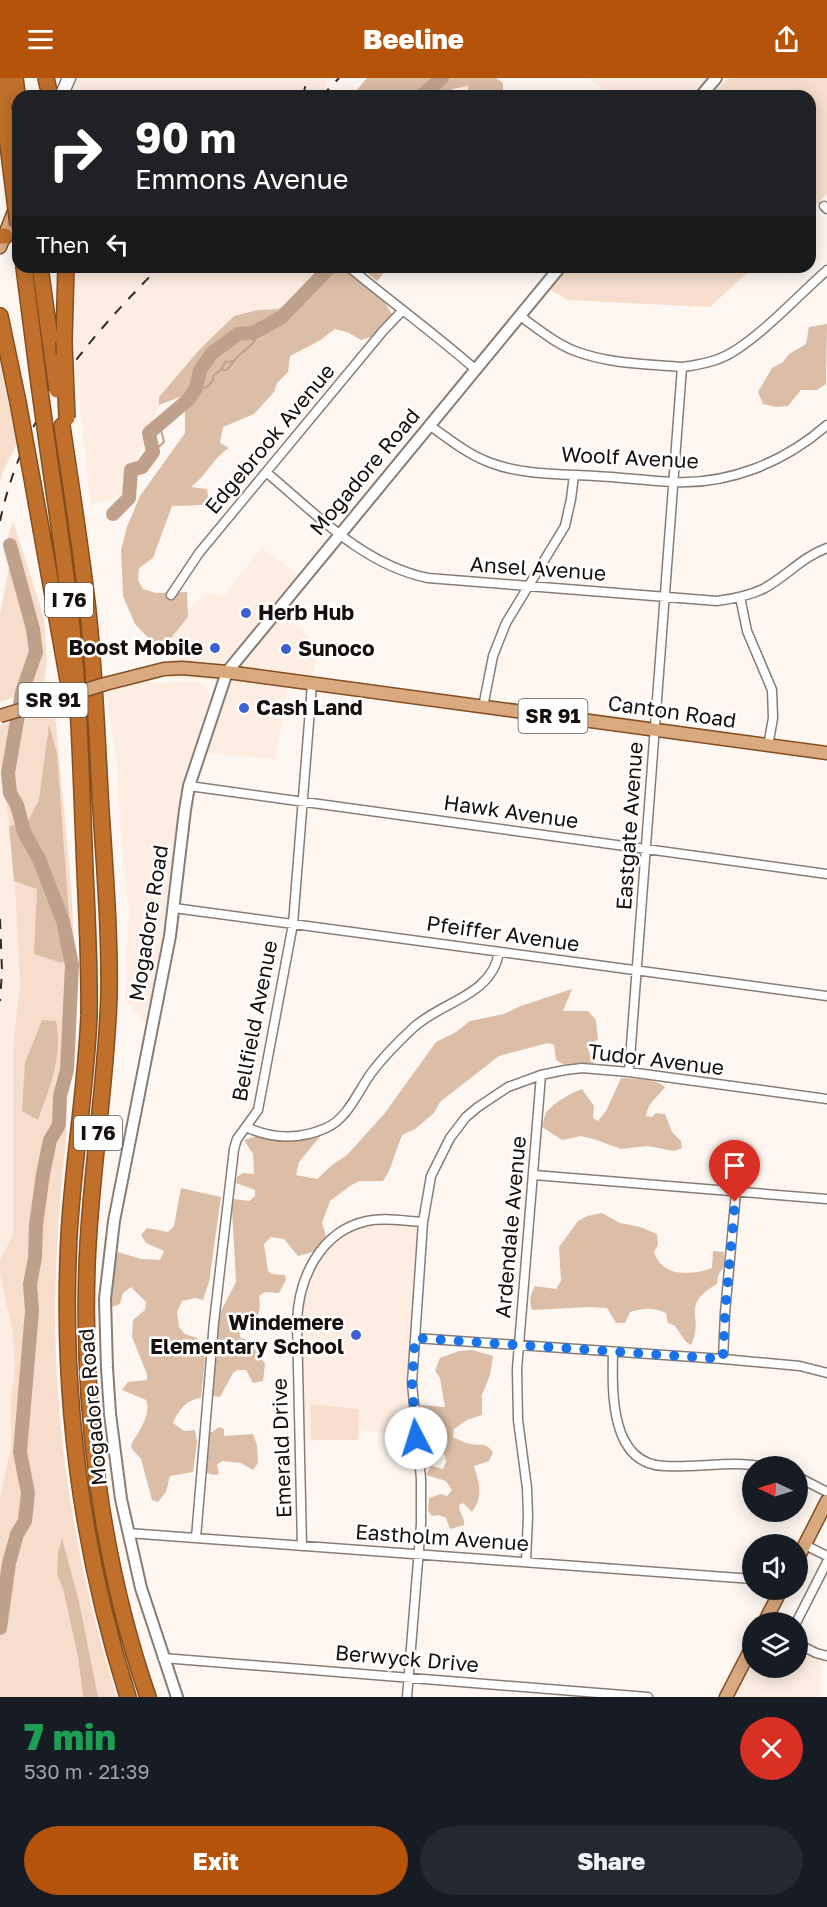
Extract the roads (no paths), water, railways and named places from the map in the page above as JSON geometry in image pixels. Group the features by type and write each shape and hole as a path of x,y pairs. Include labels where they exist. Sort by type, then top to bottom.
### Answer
{"highway":[{"path":"0,78 12,177"},
{"name":"I 76","path":"25,273 72,620 88,912 89,1018 69,1234 67,1298 69,1372 84,1516 108,1628 128,1697"},
{"name":"I 76","path":"41,273 64,422 67,464 88,611 108,945 106,1044 87,1266 90,1405 99,1491 107,1534 124,1612 147,1693"},
{"path":"64,422 66,273"},
{"path":"0,316 18,402 80,751"},
{"path":"0,347 11,366"}],"main road":[{"path":"2,240 12,217"},
{"name":"SR 91","path":"0,716 105,684 164,669 182,668 227,672"},
{"name":"Canton Road","path":"227,672 827,753"},
{"path":"808,1539 827,1501"},
{"path":"726,1697 742,1666"}],"street":[{"path":"705,90 716,78"},
{"path":"520,316 558,342 590,356 612,361 682,367 708,363 731,353 827,270"},
{"path":"356,273 402,311 426,327 475,369"},
{"name":"Mogadore Road","path":"177,1697 141,1588 128,1533 116,1466 108,1391 105,1329 107,1271 118,1198 174,908 189,786 227,672 555,273"},
{"name":"Edgebrook Avenue","path":"171,595 200,552 402,311"},
{"name":"Eastgate Avenue","path":"629,1072 682,367"},
{"name":"Woolf Avenue","path":"429,425 464,450 491,464 514,469 574,475 673,482 704,481 732,476 761,466 802,445 827,425"},
{"name":"Ansel Avenue","path":"266,472 368,555 384,564 417,576 444,580 717,601 740,597 763,589 804,559 827,548"},
{"path":"483,707 499,639 512,612 565,526 572,499 574,475"},
{"path":"740,597 747,631 772,690 773,718 768,746"},
{"name":"Bellfield Avenue","path":"196,1538 214,1322 234,1149 237,1139 258,1110 293,924 312,684"},
{"name":"Hawk Avenue","path":"189,786 827,874"},
{"name":"Pfeiffer Avenue","path":"174,908 827,996"},
{"path":"246,1127 266,1135 285,1137 307,1134 333,1125 348,1108 373,1070 396,1044 432,1013 486,981 494,970 499,952"},
{"name":"Tudor Avenue","path":"407,1697 421,1524 421,1479 412,1383 423,1222 435,1165 443,1149 460,1125 478,1107 496,1094 518,1082 541,1075 577,1069 629,1072 827,1100"},
{"name":"Ardendale Avenue","path":"526,1562 527,1488 517,1403 519,1345 541,1075"},
{"path":"534,1175 827,1199"},
{"path":"723,1359 736,1192"},
{"name":"Emerald Drive","path":"302,1546 297,1323 299,1295 304,1278 320,1252 346,1228 369,1220 392,1219 423,1222"},
{"path":"415,1338 723,1359 800,1366 827,1373"},
{"path":"613,1353 613,1394 621,1434 627,1446 640,1459 662,1466 742,1465"},
{"path":"808,1483 827,1492"},
{"name":"Eastholm Avenue","path":"128,1533 742,1578"},
{"path":"808,1546 827,1556"},
{"path":"802,1612 827,1562"},
{"path":"808,1649 827,1656"},
{"name":"Berwyck Drive","path":"163,1658 648,1697"}],"waterway":[{"path":"428,90 442,78"},
{"path":"113,514 129,498 131,470 142,467 153,452 149,433 189,399 196,388 200,370 212,353 238,334 253,333 282,317 324,273"},
{"path":"196,388 205,388 212,382 214,375 221,370 225,362 234,361 250,346 255,340 253,333"},
{"path":"221,370 227,370 234,361"},
{"path":"153,452 164,442 160,425"},
{"path":"0,1628 9,1563 17,1534 25,1521 28,1493 20,1452 32,1311 30,1284 35,1258 36,1225 43,1174 50,1140 59,1125 60,1096 67,1070 72,965 63,921 39,859 24,832 17,805 10,793 8,773 22,692 36,652 33,629 10,545"}],"railway":[{"path":"304,90 307,78"},
{"path":"328,90 339,78"},
{"path":"0,521 10,482 24,447 60,382 106,324 153,273"},
{"path":"0,919 2,971 0,1001"}],"place":[{"name":"Herb Hub","path":"246,613"},
{"name":"Boost Mobile","path":"215,648"},
{"name":"Sunoco","path":"286,649"},
{"name":"Cash Land","path":"244,708"},
{"name":"Windemere Elementary School","path":"356,1335"}]}
